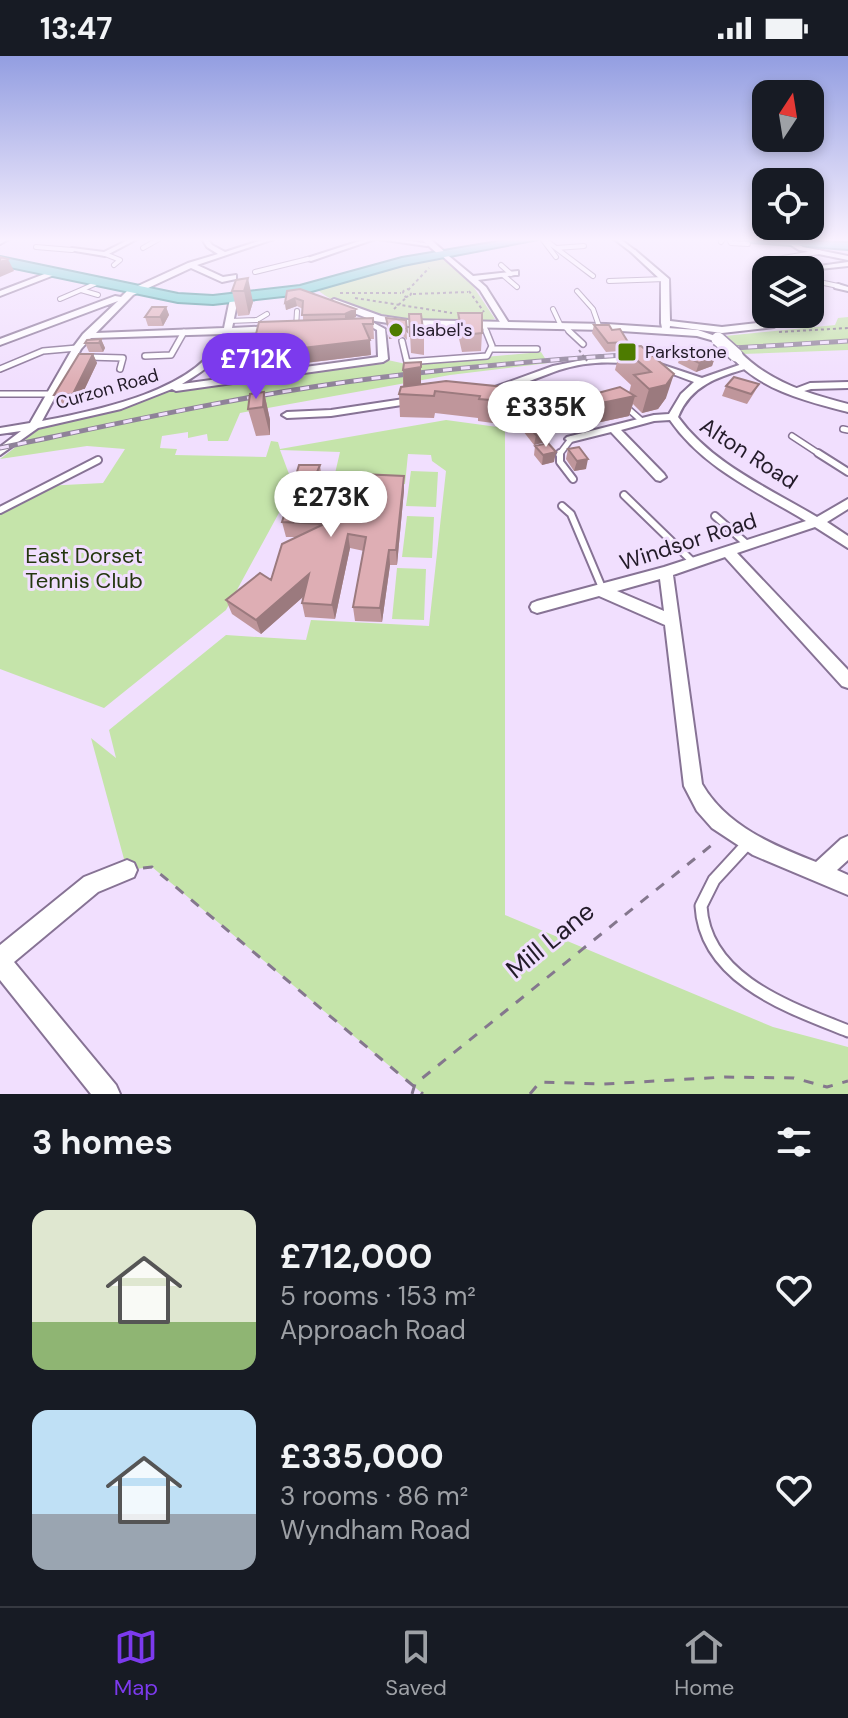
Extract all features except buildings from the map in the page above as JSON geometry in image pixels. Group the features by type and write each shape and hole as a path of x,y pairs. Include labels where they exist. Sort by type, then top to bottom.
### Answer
{"highway":[{"path":"88,287 106,297 133,292 178,298 234,299 312,287"}],"street":[{"path":"0,342 106,297 143,287"},
{"path":"480,287 505,324"},
{"path":"665,287 666,327"},
{"path":"301,290 376,323 722,330 752,327"},
{"path":"0,452 34,426 106,297"},
{"name":"Curzon Road","path":"34,426 172,388 214,356 229,323 234,299"},
{"path":"86,336 184,332 229,323 311,328"},
{"path":"172,388 383,359 381,329 376,323"},
{"path":"666,327 718,339 745,366 794,391 848,408"},
{"path":"482,392 516,385 567,365 631,360 657,362 700,381"},
{"name":"Alton Road","path":"745,366 700,381 678,401 673,417 694,446 820,521 848,543"},
{"path":"794,391 810,386 848,385"},
{"path":"287,415 344,412 437,398"},
{"path":"571,439 642,421 673,417"},
{"path":"0,431 34,426"},
{"path":"614,429 660,477"},
{"name":"Windsor Road","path":"537,607 603,591 728,552 820,521 848,503"},
{"path":"728,552 848,681"},
{"path":"666,572 693,786 701,806 726,829 848,885"},
{"path":"603,591 672,621"},
{"path":"819,873 848,846"},
{"path":"107,1094 0,960 91,884 127,870"}],"lane":[{"path":"60,299 81,290 106,297"},
{"path":"81,290 106,297"},
{"path":"577,291 593,309 599,326"},
{"path":"553,309 563,326 583,344"},
{"path":"296,328 297,311"},
{"path":"229,323 257,320 267,314"},
{"path":"484,325 492,349"},
{"path":"145,356 171,355 184,332"},
{"path":"402,341 407,362 487,356 492,349"},
{"path":"0,369 43,351 77,348"},
{"path":"492,349 537,349"},
{"path":"70,358 119,357 124,360 120,369"},
{"path":"0,394 51,394"},
{"path":"616,397 642,421"},
{"path":"792,436 848,472"},
{"path":"571,439 559,454 560,462 573,479"},
{"path":"0,510 98,460"},
{"path":"624,495 694,563"},
{"path":"562,506 571,514 603,591"},
{"path":"715,516 748,545"},
{"path":"751,841 707,889 700,909 708,935 724,964 739,979 785,1006 848,1031"}],"path":[{"path":"410,287 401,293 332,294 463,314"},
{"path":"469,287 489,319 505,324"},
{"path":"408,290 413,294"},
{"path":"376,323 413,294 470,292"},
{"path":"401,293 408,296"},
{"path":"767,333 848,328"},
{"path":"579,350 587,361"},
{"name":"Mill Lane","path":"415,1084 716,844 726,829"},
{"path":"127,870 152,867 415,1084 423,1094"},
{"path":"530,1094 540,1082 604,1084 725,1077 794,1078 827,1087 848,1081"},
{"path":"412,1094 415,1084"}],"green space":[{"path":"474,287 495,319 456,322 401,318 349,306 329,298 316,288"},
{"path":"848,317 848,350 742,354 725,336 824,328 835,325 838,318"},
{"name":"East Dorset Tennis Club","path":"541,352 548,363 450,375 240,413 228,441 208,441 207,434 188,438 188,432 162,436 160,448 177,449 175,455 266,457 271,441 278,442 280,449 446,420 505,428 505,915 773,1027 848,1047 848,1094 423,1094 152,867 127,870 91,738 116,758 109,730 226,635 306,640 311,620 429,626 446,471 432,461 431,455 408,454 405,484 333,482 340,452 280,450 289,474 280,511 226,610 104,708 0,669 0,509 45,486 103,483 125,449 87,446 0,459 47,423 172,388 383,359 406,364"},
{"path":"411,471 438,472 436,507 406,506"},
{"path":"407,516 434,517 432,558 402,557"},
{"path":"397,568 426,569 424,620 392,619"}],"railway":[{"path":"0,448 234,400 376,378 553,360 848,341"}],"place":[{"name":"Isabel's","path":"396,330"},
{"name":"Parkstone","path":"627,352"}]}
